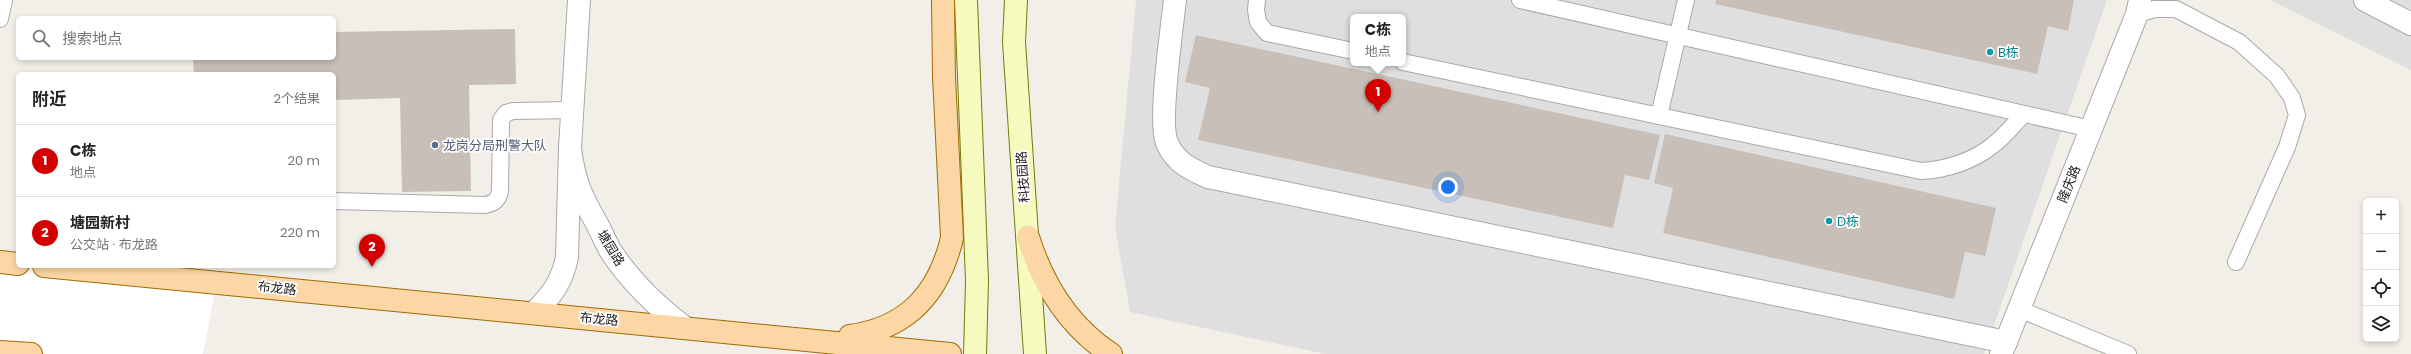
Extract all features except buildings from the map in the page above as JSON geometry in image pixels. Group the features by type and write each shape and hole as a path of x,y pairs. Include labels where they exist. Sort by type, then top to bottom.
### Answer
{"main road":[{"path":"817,340 873,333 890,325 916,307 932,289 948,256 952,238 944,77 943,0"},
{"path":"966,0 977,281 974,354"},
{"name":"科技园路","path":"1016,0 1014,42 1035,354"},
{"path":"1028,237 1038,268 1053,297 1073,322 1097,345 1111,354"},
{"path":"0,262 16,264"},
{"name":"布龙路","path":"66,268 950,354"},
{"path":"0,352 31,354"}],"street":[{"name":"塘园路","path":"534,313 552,295 564,272 567,257 570,148 578,0"},
{"path":"1175,0 1164,122 1167,142 1177,160 1193,170 1216,178 2003,348"},
{"path":"2365,0 2411,24"},
{"name":"隆庆路","path":"2003,348 2139,7"},
{"name":"塘园路","path":"570,148 574,176 583,201 610,249 627,274 655,304 684,327"}],"lane":[{"path":"0,19 4,0"},
{"path":"1257,0 1256,10 1258,22 1267,33 1350,50"},
{"path":"1520,0 2091,129"},
{"path":"1659,116 1686,0"},
{"path":"2139,7 2176,9 2239,42 2277,76 2292,98 2297,115 2287,147 2236,262"},
{"path":"1406,63 1921,171 1937,170 1964,161 1993,146 2024,114"},
{"path":"336,202 493,203 498,198 500,191 501,120 506,113 513,111 572,110"},
{"path":"2019,309 2128,354"}],"shaded area":[{"path":"1136,0 2107,0 1984,354 1326,354 1130,312 1115,227"},
{"path":"2270,0 2411,0 2411,70"}],"pier":[{"path":"0,260 16,265 16,268 89,268 217,280 203,354 0,354"}],"place":[{"name":"B栋","path":"1990,52"},
{"name":"C栋","path":"1378,112"},
{"name":"龙岗分局刑警大队","path":"435,145"},
{"name":"D栋","path":"1829,221"},
{"name":"塘园新村","path":"372,267"}]}
